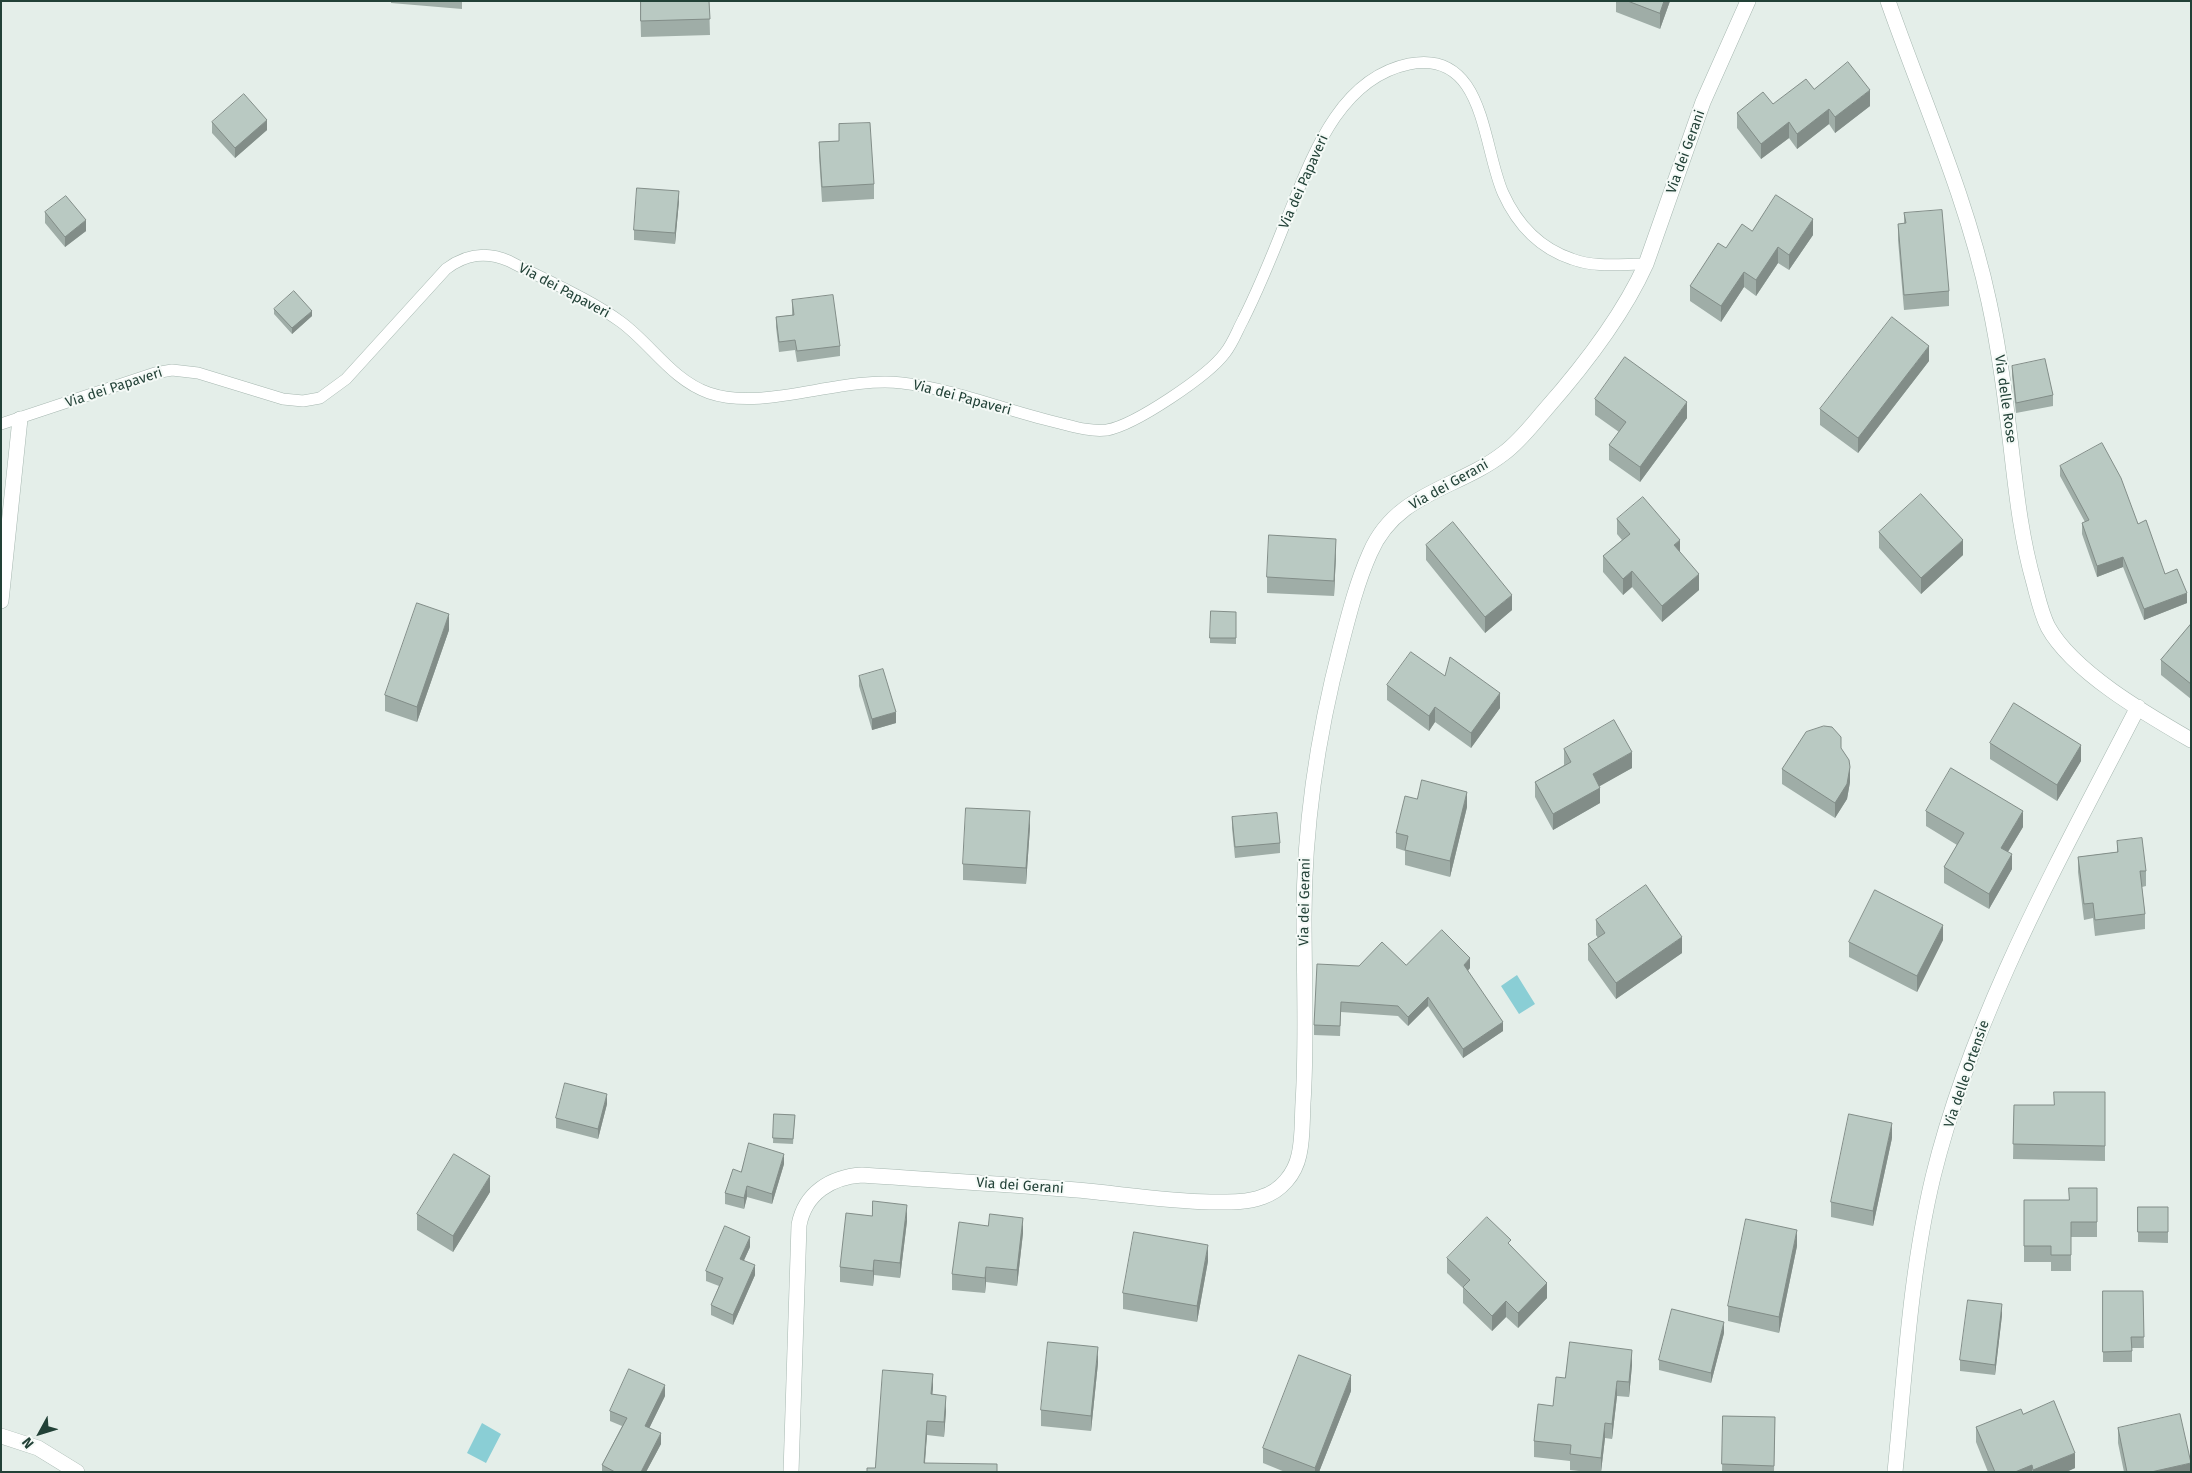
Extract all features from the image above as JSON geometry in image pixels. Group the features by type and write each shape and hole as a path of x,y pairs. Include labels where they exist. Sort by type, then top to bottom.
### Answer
{"street":[{"name":"Via dei Gerani","path":"791,1472 799,1225 803,1210 811,1198 828,1183 845,1177 862,1176 1227,1202 1264,1197 1286,1182 1296,1165 1301,1140 1306,1027 1304,892 1309,822 1325,718 1334,674 1347,624 1369,554 1378,535 1398,513 1438,488 1486,466 1521,437 1581,368 1636,284 1646,264 1706,96 1748,1"},
{"name":"Via delle Rose","path":"1888,1 1953,174 1981,267 1998,348 2025,549 2041,611 2054,636 2070,656 2096,678 2191,740"},
{"path":"1,601 20,419"},
{"name":"Via delle Ortensie","path":"1895,1472 1916,1264 1933,1178 1949,1123 1977,1042 2009,962 2138,707"},
{"path":"1,1436 38,1448 62,1461 77,1472"}],"lane":[{"name":"Via dei Papaveri","path":"1,424 155,373 172,370 206,375 283,399 303,401 320,398 338,387 346,379 440,274 457,261 477,255 498,257 509,261 609,314 632,330 681,377 706,392 720,396 760,398 844,384 897,382 939,389 1017,412 1089,430 1113,428 1137,418 1168,398 1208,370 1223,356 1260,284 1311,159 1324,133 1345,106 1368,84 1390,71 1413,63 1442,65 1456,72 1467,83 1474,99 1504,195 1517,218 1534,237 1560,254 1591,264 1646,264"}],"water":[{"path":"1517,975 1535,1004 1519,1014 1501,986"},
{"path":"482,1423 501,1434 486,1463 467,1453"}],"building":[{"path":"641,1 709,1 710,19 641,21"},
{"path":"1628,1 1664,1 1660,13"},
{"path":"1848,62 1870,90 1835,117 1829,109 1797,134 1789,122 1761,144 1737,113 1763,92 1773,104 1806,79 1814,89"},
{"path":"244,94 267,120 235,148 212,122"},
{"path":"870,123 874,184 822,187 819,142 839,141 839,124"},
{"path":"637,188 679,191 675,233 634,230"},
{"path":"1776,195 1813,219 1789,255 1778,247 1756,280 1744,272 1721,306 1690,286 1718,243 1726,248 1742,224 1752,231"},
{"path":"66,196 86,220 65,237 45,212"},
{"path":"1942,210 1949,291 1904,295 1898,224 1906,223 1904,213"},
{"path":"294,291 312,311 292,328 274,309"},
{"path":"833,295 840,346 797,351 795,340 779,342 776,317 794,315 792,300"},
{"path":"1892,317 1929,346 1858,438 1820,409"},
{"path":"1625,357 1687,402 1640,467 1609,445 1626,422 1595,399"},
{"path":"2045,359 2053,395 2016,403 2012,366"},
{"path":"2102,443 2121,478 2138,524 2146,520 2165,574 2177,569 2187,593 2144,609 2123,557 2097,566 2082,523 2089,520 2060,466"},
{"path":"1921,494 1963,540 1921,578 1879,532"},
{"path":"1643,497 1680,540 1674,545 1699,574 1662,606 1632,571 1623,579 1603,556 1630,534 1617,519"},
{"path":"1453,522 1512,595 1485,617 1426,545"},
{"path":"1269,535 1336,539 1334,581 1267,577"},
{"path":"417,603 449,614 417,707 385,695"},
{"path":"1211,611 1236,612 1236,638 1210,638"},
{"path":"2191,624 2191,684 2161,660"},
{"path":"1411,652 1445,676 1450,657 1500,693 1471,733 1435,707 1429,716 1387,685"},
{"path":"883,669 896,712 872,719 859,676"},
{"path":"2014,703 2081,745 2057,785 1990,743"},
{"path":"1614,720 1632,752 1593,774 1600,788 1553,814 1535,782 1571,762 1564,749"},
{"path":"1824,726 1832,727 1841,737 1841,748 1849,760 1850,767 1847,784 1835,803 1782,769 1806,732"},
{"path":"1951,768 2023,811 2001,848 2012,854 1989,894 1944,867 1964,833 1926,811"},
{"path":"1422,780 1467,792 1450,861 1405,850 1408,836 1396,833 1405,796 1417,799"},
{"path":"966,808 1030,811 1026,868 963,864"},
{"path":"1277,813 1280,843 1235,847 1232,817"},
{"path":"2142,838 2146,871 2140,871 2145,914 2095,920 2093,903 2084,904 2078,857 2118,852 2117,841"},
{"path":"1646,885 1682,937 1616,983 1588,944 1605,933 1596,920"},
{"path":"1875,890 1943,925 1917,976 1849,942"},
{"path":"1442,930 1470,958 1464,965 1503,1022 1463,1049 1428,997 1408,1017 1398,1006 1341,1002 1340,1026 1314,1025 1317,964 1359,966 1382,942 1406,965"},
{"path":"565,1083 607,1094 598,1129 556,1118"},
{"path":"2054,1092 2105,1092 2105,1146 2013,1144 2014,1105 2054,1105"},
{"path":"774,1114 795,1115 793,1139 773,1138"},
{"path":"1849,1114 1892,1123 1873,1211 1831,1202"},
{"path":"749,1143 784,1154 772,1194 747,1186 744,1198 725,1193 733,1169 741,1172"},
{"path":"454,1154 490,1176 453,1236 417,1214"},
{"path":"2069,1188 2097,1188 2097,1222 2071,1222 2071,1255 2051,1255 2051,1246 2024,1246 2024,1200 2069,1200"},
{"path":"873,1201 907,1205 900,1263 874,1260 873,1271 840,1267 846,1213 872,1216"},
{"path":"2138,1207 2168,1207 2168,1232 2138,1232"},
{"path":"990,1214 1023,1218 1017,1270 986,1267 985,1278 952,1274 959,1222 988,1226"},
{"path":"1487,1217 1511,1240 1508,1243 1547,1283 1518,1313 1506,1301 1492,1316 1463,1287 1470,1280 1447,1258"},
{"path":"1746,1219 1797,1230 1779,1317 1728,1306"},
{"path":"725,1226 750,1237 740,1259 755,1265 733,1315 711,1305 723,1278 706,1271"},
{"path":"1134,1232 1208,1245 1197,1306 1123,1293"},
{"path":"2103,1291 2143,1291 2144,1337 2131,1337 2132,1351 2103,1352"},
{"path":"1968,1300 2002,1304 1995,1365 1960,1360"},
{"path":"1672,1309 1724,1322 1711,1373 1659,1360"},
{"path":"1048,1342 1098,1347 1091,1416 1041,1410"},
{"path":"1570,1342 1632,1350 1629,1382 1617,1381 1612,1424 1605,1423 1601,1458 1570,1454 1571,1445 1534,1441 1538,1404 1553,1406 1556,1377 1565,1378"},
{"path":"1299,1355 1351,1375 1315,1468 1263,1448"},
{"path":"629,1369 665,1385 645,1426 661,1433 641,1472 615,1472 602,1465 627,1418 610,1411"},
{"path":"883,1370 933,1374 931,1394 946,1396 944,1422 927,1421 924,1463 997,1464 997,1472 867,1472 867,1468 875,1468"},
{"path":"2054,1401 2075,1453 2033,1470 2032,1465 2015,1472 1995,1472 1976,1427 2021,1409 2023,1414"},
{"path":"2180,1414 2191,1463 2151,1472 2127,1472 2118,1428"},
{"path":"1723,1416 1775,1417 1774,1466 1722,1464"}]}
